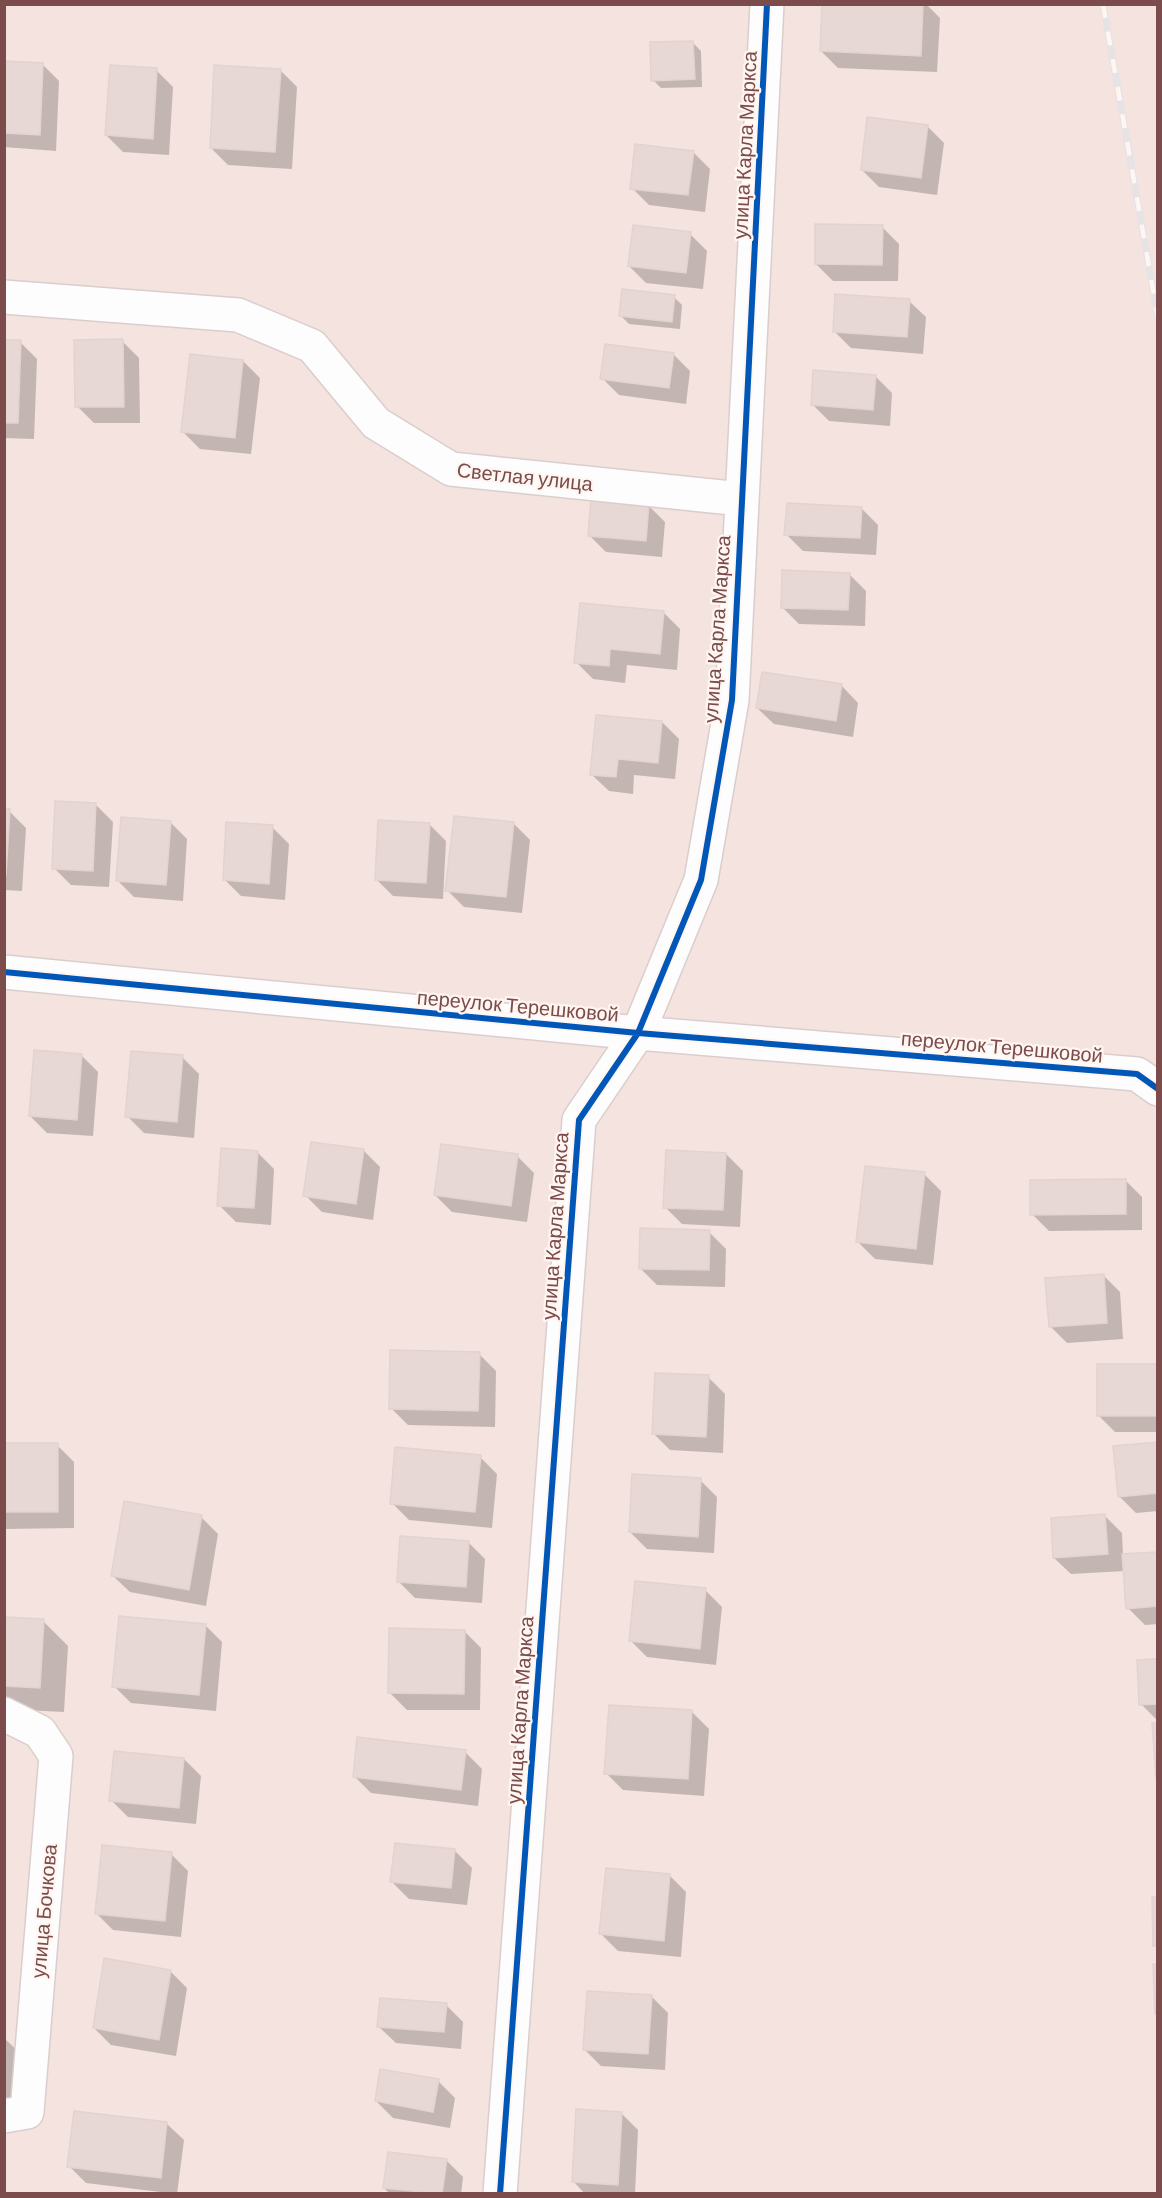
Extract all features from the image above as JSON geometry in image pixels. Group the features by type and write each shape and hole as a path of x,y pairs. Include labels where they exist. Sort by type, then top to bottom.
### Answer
{"street":[{"name":"улица Карла Маркса","path":"500,2193 579,1120 638,1033 701,880 732,700 767,4"},
{"name":"Светлая улица","path":"4,297 238,315 312,346 376,423 451,469 741,499"},
{"name":"переулок Терешковой","path":"4,972 1147,1081"},
{"name":"улица Бочкова","path":"4,1714 40,1732 56,1756 27,2112 4,2116"}],"shaded area":[{"path":"5,5 1157,5 1157,2193 5,2194"}],"building":[{"path":"822,4 923,4 921,56 820,51"},
{"path":"693,41 695,79 651,81 650,42"},
{"path":"4,61 43,63 40,135 4,133"},
{"path":"110,65 157,68 153,139 105,135"},
{"path":"214,65 281,69 275,152 210,148"},
{"path":"867,117 928,125 921,178 861,170"},
{"path":"635,144 694,151 688,195 630,189"},
{"path":"815,224 883,225 882,265 815,264"},
{"path":"633,225 691,232 686,273 628,266"},
{"path":"622,289 675,295 672,322 619,316"},
{"path":"835,294 910,299 907,337 833,332"},
{"path":"123,339 124,407 75,407 74,340"},
{"path":"4,340 21,340 18,423 4,423"},
{"path":"605,344 674,353 669,388 600,379"},
{"path":"190,354 243,360 235,438 181,432"},
{"path":"813,370 876,375 873,410 811,405"},
{"path":"591,498 649,503 646,541 588,536"},
{"path":"787,503 862,507 860,538 784,535"},
{"path":"782,570 850,573 848,610 781,608"},
{"path":"580,603 664,611 660,654 610,649 609,666 574,663"},
{"path":"762,672 842,684 836,721 756,708"},
{"path":"596,715 662,721 658,763 618,759 616,777 590,775"},
{"path":"55,801 96,803 93,871 52,869"},
{"path":"4,809 10,809 6,875 4,875"},
{"path":"454,816 514,822 506,897 445,891"},
{"path":"121,817 171,821 166,885 116,881"},
{"path":"378,820 430,823 426,883 375,880"},
{"path":"226,822 273,825 269,884 223,880"},
{"path":"34,1050 82,1054 77,1120 29,1116"},
{"path":"131,1051 183,1055 177,1122 125,1117"},
{"path":"311,1142 364,1149 356,1204 303,1196"},
{"path":"441,1144 518,1154 511,1206 434,1195"},
{"path":"221,1148 258,1151 254,1208 217,1206"},
{"path":"666,1150 726,1153 723,1210 663,1208"},
{"path":"865,1166 925,1172 916,1249 856,1242"},
{"path":"1126,1179 1126,1214 1030,1215 1030,1180"},
{"path":"640,1228 710,1230 709,1270 639,1269"},
{"path":"1104,1274 1107,1323 1049,1327 1045,1278"},
{"path":"390,1350 480,1352 478,1411 389,1409"},
{"path":"1097,1364 1158,1364 1158,1416 1097,1416"},
{"path":"655,1373 709,1375 706,1437 652,1434"},
{"path":"1158,1442 1158,1493 1118,1497 1113,1446"},
{"path":"4,1443 58,1443 58,1512 4,1512"},
{"path":"395,1447 481,1455 475,1512 390,1504"},
{"path":"632,1474 701,1478 698,1537 629,1532"},
{"path":"124,1501 202,1515 189,1590 111,1576"},
{"path":"1105,1514 1108,1554 1053,1558 1051,1518"},
{"path":"400,1536 469,1541 466,1587 397,1582"},
{"path":"1158,1552 1158,1606 1126,1609 1122,1554"},
{"path":"635,1581 706,1588 700,1649 629,1641"},
{"path":"119,1616 206,1624 199,1695 112,1687"},
{"path":"4,1617 44,1619 40,1688 4,1686"},
{"path":"389,1628 465,1630 464,1694 388,1693"},
{"path":"1158,1659 1158,1704 1139,1705 1137,1660"},
{"path":"609,1705 692,1710 688,1779 604,1774"},
{"path":"1152,1723 1158,1723 1158,1778 1156,1778"},
{"path":"357,1737 466,1750 461,1790 353,1777"},
{"path":"114,1751 184,1758 179,1808 109,1801"},
{"path":"395,1843 455,1849 451,1888 390,1882"},
{"path":"102,1845 172,1852 165,1921 95,1914"},
{"path":"606,1868 670,1874 664,1941 599,1934"},
{"path":"1152,1897 1158,1897 1158,1946 1153,1946"},
{"path":"104,1958 171,1970 159,2040 93,2028"},
{"path":"1153,1964 1158,1964 1158,2014 1155,2014"},
{"path":"587,1991 652,1995 648,2054 583,2050"},
{"path":"380,1998 447,2003 444,2032 377,2027"},
{"path":"380,2069 439,2079 433,2112 375,2101"},
{"path":"576,2109 622,2112 618,2185 572,2182"},
{"path":"74,2111 167,2122 161,2178 67,2167"},
{"path":"388,2152 447,2159 442,2194 383,2188"}],"railway":[{"path":"1103,4 1158,318"}],"cycle path":[{"path":"500,2194 579,1120 638,1033 701,880 732,700 767,4"},
{"path":"4,972 638,1033 1137,1074 1158,1089"}]}
